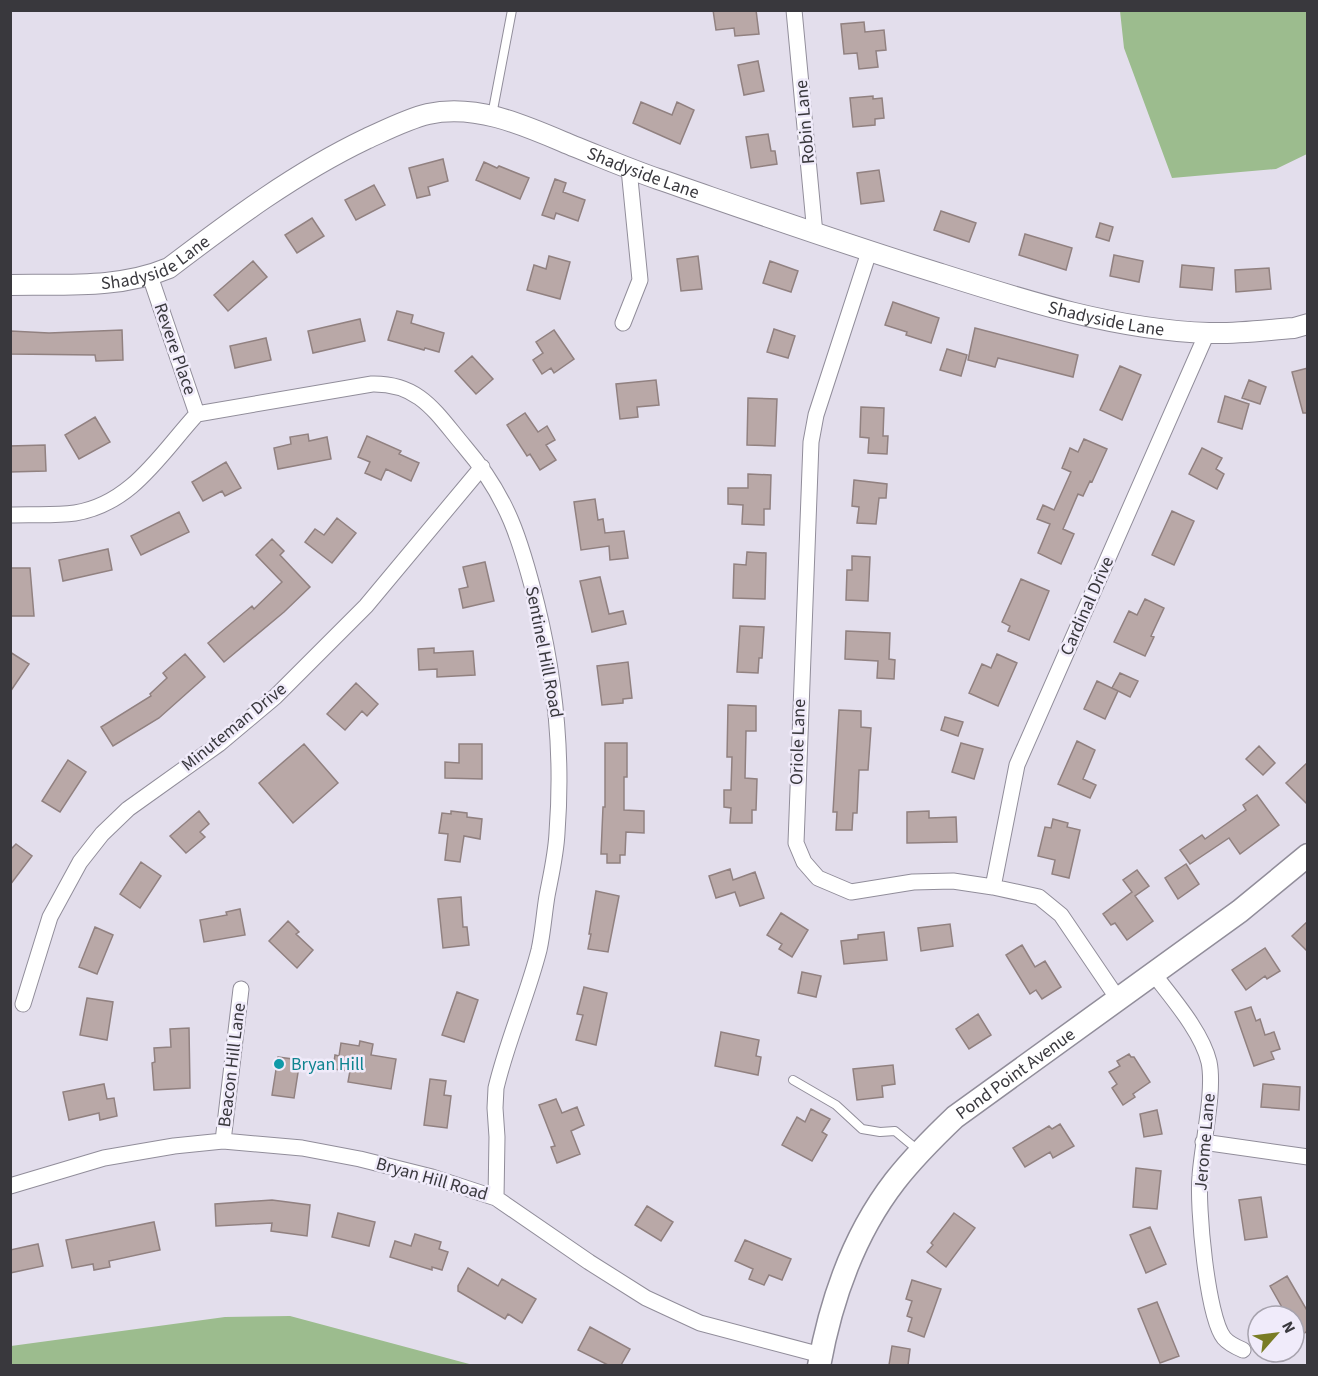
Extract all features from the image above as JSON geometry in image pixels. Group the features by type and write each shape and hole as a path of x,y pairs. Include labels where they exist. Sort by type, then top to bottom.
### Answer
{"main road":[{"name":"Pond Point Avenue","path":"820,1360 826,1327 851,1255 894,1182 920,1152 955,1117 1249,903 1308,855"}],"street":[{"name":"Robin Lane","path":"794,10 815,234"},
{"name":"Shadyside Lane","path":"10,285 91,284 127,281 150,276 169,267 279,187 316,165 371,137 428,114 464,111 492,115 629,169 815,234 1039,305 1106,320 1207,333 1262,330 1308,324"},
{"path":"623,323 640,280 629,169"},
{"name":"Oriole Lane","path":"869,252 816,415 811,442 796,843 804,862 818,878 851,892 913,882 952,881 993,886 1039,897 1055,908 1118,999"},
{"name":"Revere Place","path":"10,514 75,513 111,500 128,490 142,477 197,414 150,276"},
{"name":"Cardinal Drive","path":"993,886 1017,765 1207,333"},
{"name":"Sentinel Hill Road","path":"197,414 372,384 402,387 428,404 482,467 507,510 525,555 553,680 559,731 557,836 539,950 496,1088 496,1198"},
{"name":"Minuteman Drive","path":"23,1004 50,916 80,862 102,834 128,809 219,744 275,697 366,606 482,467"},
{"name":"Jerome Lane","path":"1153,973 1191,1025 1209,1062 1210,1083 1199,1180 1203,1245 1216,1322 1230,1344 1243,1350"},
{"name":"Beacon Hill Lane","path":"223,1141 241,989"},
{"name":"Bryan Hill Road","path":"10,1186 104,1158 174,1146 223,1141 302,1148 360,1159 432,1177 496,1198 646,1298 700,1323 820,1360"},
{"path":"1203,1142 1308,1157"}],"lane":[{"path":"492,115 512,10"},
{"path":"794,1080 836,1105 862,1130 895,1131 920,1152"}],"green space":[{"path":"1120,11 1307,11 1307,154 1276,169 1172,178 1124,48"},
{"path":"290,1316 473,1365 11,1365 11,1346 225,1317"}],"building":[{"path":"713,10 756,10 759,34 735,36 734,28 716,30"},
{"path":"864,22 865,32 884,30 886,50 876,51 878,67 859,69 857,53 844,54 841,24"},
{"path":"758,61 764,91 744,95 738,65"},
{"path":"873,96 873,99 882,98 884,118 875,119 875,125 853,127 850,98"},
{"path":"641,102 672,115 677,102 694,110 680,144 633,123"},
{"path":"768,134 771,151 775,151 777,164 751,168 746,137"},
{"path":"443,159 448,181 428,187 430,195 417,198 409,168"},
{"path":"484,162 529,178 520,199 476,180"},
{"path":"879,170 884,201 861,204 857,173"},
{"path":"555,179 566,183 563,192 585,200 578,221 556,213 554,219 542,215"},
{"path":"374,185 385,205 356,220 345,200"},
{"path":"941,211 976,223 969,242 934,230"},
{"path":"312,218 324,236 297,253 285,235"},
{"path":"1100,223 1113,227 1109,241 1096,237"},
{"path":"1025,234 1072,248 1066,270 1019,255"},
{"path":"1114,255 1143,261 1139,282 1110,276"},
{"path":"549,256 570,262 560,299 527,290 534,265 546,269"},
{"path":"698,256 702,289 681,291 677,259"},
{"path":"253,261 267,277 228,311 214,295"},
{"path":"770,261 798,271 791,292 763,283"},
{"path":"1182,265 1214,268 1212,290 1180,287"},
{"path":"1269,268 1271,289 1236,292 1235,270"},
{"path":"893,302 939,318 931,343 885,325"},
{"path":"397,311 413,315 411,323 444,333 439,352 388,340"},
{"path":"360,319 365,341 313,353 308,331"},
{"path":"975,328 1078,355 1073,377 998,358 995,367 968,360"},
{"path":"774,329 795,336 788,358 767,352"},
{"path":"122,330 123,360 96,361 95,355 11,354 11,331 49,333"},
{"path":"554,330 574,359 554,373 551,368 542,374 533,360 543,353 536,342"},
{"path":"266,338 271,360 235,368 230,346"},
{"path":"947,349 967,355 961,376 940,370"},
{"path":"472,356 493,379 476,394 455,371"},
{"path":"1120,366 1141,375 1122,420 1100,410"},
{"path":"1308,368 1308,413 1303,413 1292,372"},
{"path":"656,380 659,405 637,407 638,417 620,419 616,384"},
{"path":"1249,380 1266,387 1260,404 1242,398"},
{"path":"1225,396 1249,404 1242,429 1218,422"},
{"path":"748,398 777,399 775,446 747,445"},
{"path":"861,407 884,408 883,436 888,436 887,454 868,453 869,438 860,437"},
{"path":"525,413 538,432 547,426 555,440 546,445 556,460 540,470 530,454 527,456 507,425"},
{"path":"95,417 110,442 79,459 65,435"},
{"path":"308,434 309,441 327,437 331,459 278,469 274,448 291,444 290,437"},
{"path":"367,436 401,451 399,454 419,463 411,481 386,469 381,480 365,473 370,462 358,457"},
{"path":"1084,439 1107,449 1083,496 1078,494 1063,529 1074,534 1061,564 1038,553 1050,524 1037,519 1043,505 1054,510 1071,472 1062,468 1070,448 1078,452"},
{"path":"45,445 46,471 10,472 10,446"},
{"path":"1202,448 1222,458 1216,469 1224,474 1217,489 1189,474"},
{"path":"226,462 241,488 225,496 222,491 203,501 192,482"},
{"path":"748,474 771,475 770,509 764,509 764,525 742,524 743,505 728,504 728,488 748,488"},
{"path":"854,480 887,484 886,498 879,498 876,524 857,523 859,507 852,506"},
{"path":"595,499 598,520 603,519 605,533 624,531 628,558 610,560 609,546 581,550 574,502"},
{"path":"1172,511 1194,521 1174,565 1152,555"},
{"path":"179,512 189,532 141,555 131,536"},
{"path":"337,518 356,533 332,563 305,542 315,529 324,535"},
{"path":"272,539 284,551 280,555 310,587 224,662 208,643 252,606 254,609 282,582 256,555"},
{"path":"108,549 112,570 63,581 59,560"},
{"path":"747,552 766,553 765,599 733,598 734,564 746,565"},
{"path":"852,556 870,557 868,601 846,600 847,570 852,570"},
{"path":"485,562 494,601 463,608 459,589 468,587 463,567"},
{"path":"10,568 30,568 34,616 10,616"},
{"path":"600,577 609,614 623,611 626,624 592,632 580,581"},
{"path":"1021,579 1049,591 1029,640 1008,631 1010,626 1002,622"},
{"path":"1145,599 1164,608 1145,656 1114,642 1129,611 1137,615"},
{"path":"740,626 764,627 762,658 759,658 758,673 737,672"},
{"path":"846,631 890,633 889,659 895,660 894,679 877,678 878,661 845,659"},
{"path":"434,648 434,653 473,651 475,675 437,677 437,669 419,670 418,649"},
{"path":"10,652 29,664 10,692"},
{"path":"185,654 205,677 159,718 113,746 101,727 151,696 150,694 167,678 163,673"},
{"path":"997,654 1017,663 998,706 969,693 982,664 991,668"},
{"path":"628,662 632,698 623,699 623,703 602,705 597,666"},
{"path":"1120,673 1138,681 1130,697 1112,688"},
{"path":"1097,681 1118,691 1105,719 1084,709"},
{"path":"356,683 378,704 367,716 362,711 345,730 327,714"},
{"path":"728,705 756,706 756,731 746,731 745,778 757,779 756,810 752,810 752,823 730,823 731,808 724,807 724,790 731,790 732,757 727,757"},
{"path":"839,710 861,711 861,727 871,728 868,770 859,770 857,813 853,813 852,830 836,830 837,812 833,812"},
{"path":"945,717 963,722 958,736 941,730"},
{"path":"1077,741 1095,750 1083,779 1096,785 1090,798 1058,784"},
{"path":"605,743 627,743 624,810 644,811 644,833 626,832 625,855 620,855 620,863 607,863 607,854 601,854 603,807 605,807"},
{"path":"961,743 983,749 974,779 952,772"},
{"path":"304,744 338,783 293,823 259,783"},
{"path":"459,744 482,744 482,779 445,778 445,762 459,763"},
{"path":"1259,746 1275,763 1263,775 1246,759"},
{"path":"68,760 86,772 60,812 42,801"},
{"path":"1308,762 1308,805 1286,783"},
{"path":"1257,795 1279,825 1240,854 1229,838 1190,864 1180,850 1202,835 1205,839 1246,810 1243,805"},
{"path":"199,811 209,824 200,832 205,837 186,853 170,836"},
{"path":"451,811 467,813 467,817 482,819 480,839 464,836 460,862 445,860 448,834 439,833 442,813 451,814"},
{"path":"929,811 929,818 956,817 957,842 907,843 907,812"},
{"path":"1053,819 1068,823 1067,827 1080,830 1069,878 1052,874 1055,860 1038,856 1045,827 1051,828"},
{"path":"16,844 32,856 10,885 10,850"},
{"path":"141,862 161,876 140,908 120,894"},
{"path":"1186,864 1199,884 1178,899 1165,878"},
{"path":"730,869 733,880 755,872 764,898 740,906 735,892 716,898 709,876"},
{"path":"1137,870 1149,886 1135,896 1153,921 1127,940 1115,923 1111,925 1103,914 1132,892 1123,880"},
{"path":"596,891 619,896 608,952 588,949"},
{"path":"461,897 463,927 467,927 469,945 443,948 438,899"},
{"path":"240,909 245,935 204,942 200,920 227,915 226,912"},
{"path":"781,913 808,930 792,957 779,949 782,944 767,935"},
{"path":"288,921 299,932 296,934 313,950 297,968 269,941"},
{"path":"1308,921 1308,952 1292,936"},
{"path":"950,924 953,946 921,951 918,928"},
{"path":"95,927 113,935 97,974 79,967"},
{"path":"884,932 887,960 844,964 841,941 858,939 858,935"},
{"path":"1022,945 1035,967 1045,961 1061,987 1042,999 1036,990 1030,994 1006,955"},
{"path":"1265,948 1280,971 1267,979 1265,976 1246,990 1232,970"},
{"path":"802,972 821,976 816,997 798,993"},
{"path":"584,987 607,993 596,1045 576,1040 583,1015 577,1014"},
{"path":"457,992 478,1000 464,1042 442,1035"},
{"path":"87,998 113,1002 107,1040 80,1035"},
{"path":"1251,1007 1256,1021 1260,1019 1265,1035 1274,1032 1280,1049 1271,1052 1274,1059 1254,1066 1235,1012"},
{"path":"978,1014 991,1035 969,1049 956,1029"},
{"path":"189,1028 190,1088 154,1090 152,1063 155,1062 154,1048 171,1047 170,1029"},
{"path":"721,1032 759,1040 756,1056 761,1057 758,1075 715,1066"},
{"path":"360,1041 373,1044 371,1055 396,1059 391,1089 348,1082 350,1071 333,1069 335,1055 339,1056 341,1043 359,1046"},
{"path":"1129,1054 1134,1057 1150,1082 1133,1094 1135,1097 1123,1105 1112,1088 1117,1084 1109,1072 1120,1066 1117,1061"},
{"path":"278,1057 300,1060 294,1098 272,1095"},
{"path":"893,1065 895,1084 882,1086 883,1097 857,1100 853,1069"},
{"path":"430,1079 446,1081 444,1095 451,1096 447,1128 424,1125"},
{"path":"104,1084 107,1099 114,1098 117,1116 100,1120 99,1113 69,1120 63,1092"},
{"path":"1263,1084 1300,1087 1299,1110 1261,1107"},
{"path":"556,1099 562,1113 577,1107 584,1125 571,1131 580,1154 557,1163 551,1147 555,1146 539,1105"},
{"path":"811,1109 830,1119 822,1132 827,1135 812,1161 782,1145 797,1117 805,1122"},
{"path":"1157,1110 1162,1134 1144,1137 1140,1114"},
{"path":"1060,1124 1074,1146 1053,1158 1050,1152 1025,1167 1013,1148 1049,1126 1052,1129"},
{"path":"1136,1168 1161,1171 1157,1209 1133,1207"},
{"path":"1261,1197 1267,1237 1245,1240 1239,1200"},
{"path":"272,1200 310,1205 307,1236 271,1231 272,1223 216,1226 215,1204"},
{"path":"647,1206 673,1222 661,1241 635,1225"},
{"path":"338,1213 375,1222 369,1246 332,1237"},
{"path":"954,1213 975,1228 946,1267 927,1252 933,1245 931,1243"},
{"path":"154,1222 160,1250 109,1261 110,1267 94,1270 93,1264 72,1268 66,1240"},
{"path":"1150,1227 1166,1264 1146,1273 1130,1235"},
{"path":"415,1234 441,1242 439,1249 448,1252 442,1270 432,1267 432,1270 390,1257 395,1241 411,1246"},
{"path":"745,1240 791,1259 782,1280 769,1275 764,1285 749,1279 753,1269 735,1261"},
{"path":"38,1244 43,1266 10,1273 10,1250"},
{"path":"468,1268 498,1286 502,1279 536,1299 522,1323 508,1314 505,1319 458,1291 458,1286"},
{"path":"1287,1276 1303,1304 1280,1304 1270,1286"},
{"path":"912,1280 941,1289 924,1337 908,1331 912,1318 907,1316 912,1301 906,1299"},
{"path":"1157,1302 1179,1356 1160,1363 1138,1309"},
{"path":"1306,1309 1308,1312 1308,1331 1306,1332"},
{"path":"590,1327 630,1349 621,1365 608,1365 578,1350"},
{"path":"892,1346 910,1349 908,1365 889,1365"}],"place":[{"name":"Bryan Hill","path":"279,1064"}]}
